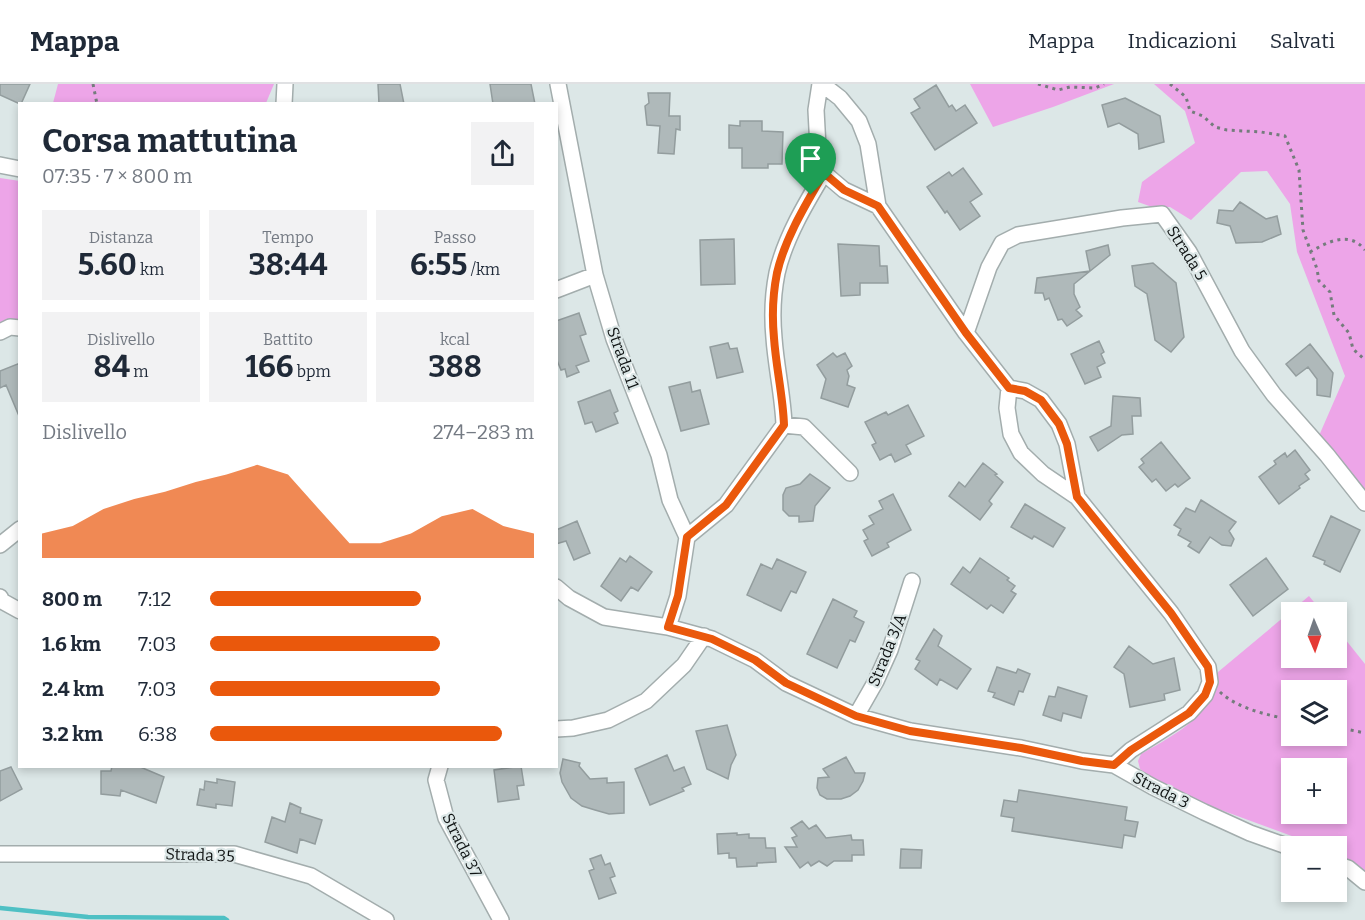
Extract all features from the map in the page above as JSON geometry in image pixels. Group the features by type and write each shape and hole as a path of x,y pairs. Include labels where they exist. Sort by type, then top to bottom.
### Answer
{"street":[{"path":"284,102 285,84"},
{"name":"Strada 11","path":"558,84 595,275 614,339 659,455 670,500 687,537"},
{"path":"878,206 844,190 824,173 818,148 816,110 821,84 840,98 859,121 868,144 878,206 966,333 1009,388 1025,391 1041,400 1059,424 1067,444 1077,497"},
{"path":"0,165 18,169"},
{"path":"668,627 678,596 687,537 726,505 784,425 773,336 777,273 788,240 824,173"},
{"name":"Strada 5","path":"966,333 989,267 1002,243 1018,235 1122,218 1162,214 1189,252 1242,351 1274,395 1327,455 1365,503"},
{"path":"558,289 595,275"},
{"path":"0,332 10,327 18,328"},
{"path":"1009,388 1007,408 1011,434 1022,453 1043,474 1077,497 1171,613 1208,667 1210,682 1205,695 1189,713 1131,750 1114,765"},
{"path":"784,425 804,427 850,473"},
{"path":"0,545 18,532"},
{"name":"Strada 3/A","path":"856,716 890,650 912,581"},
{"name":"Strada 3","path":"558,589 569,598 604,617 668,627 712,639 755,660 786,683 856,716 910,731 1114,765 1204,812 1281,844"},
{"path":"0,597 18,610"},
{"path":"558,729 573,729 608,720 646,701 684,665 704,636"},
{"name":"Strada 37","path":"439,768 436,780 446,818 501,920"},
{"name":"Strada 35","path":"0,854 234,854 311,876 386,920"},
{"path":"1347,868 1365,882"}],"path":[{"path":"93,84 97,102"},
{"path":"1038,84 1058,90 1070,87 1095,88 1104,84"},
{"path":"1170,84 1186,97 1190,111 1203,116 1215,127 1285,136 1299,170 1303,230 1317,268 1319,281 1330,292 1334,315 1349,333 1353,349 1365,360"},
{"path":"1310,252 1329,241 1350,239 1365,250"},
{"path":"1210,682 1224,695 1241,705 1281,718"},
{"path":"1347,729 1365,733"}],"shaded area":[{"path":"58,84 274,84 266,102 53,102"},
{"path":"970,84 1114,84 993,127"},
{"path":"1154,84 1365,84 1365,496 1318,438 1345,376 1297,252 1290,204 1267,171 1241,172 1191,220 1170,207 1152,207 1138,202 1142,182 1195,143 1185,111"},
{"path":"0,178 18,181 18,323 0,327"},
{"path":"1309,596 1314,602 1302,602"},
{"path":"1281,619 1281,668 1347,668 1347,642 1365,664 1365,873 1347,860 1347,836 1292,836 1191,799 1151,778 1140,769 1138,761 1141,754 1191,722 1207,705 1215,689 1218,672"}],"building":[{"path":"0,84 30,84 22,102 18,103 0,95"},
{"path":"378,84 400,84 404,102 379,102"},
{"path":"490,84 531,84 535,102 493,102"},
{"path":"936,85 949,107 952,105 956,111 965,105 977,123 935,150 911,113 920,108 914,99"},
{"path":"648,93 670,93 669,116 680,116 680,130 676,129 674,154 658,153 660,126 647,125 645,106 649,103"},
{"path":"1125,98 1160,116 1164,142 1139,149 1138,134 1119,123 1108,127 1102,105"},
{"path":"740,121 762,121 762,131 783,132 782,164 768,164 768,168 742,168 742,148 729,148 729,125 740,126"},
{"path":"963,168 982,194 970,202 980,216 960,230 927,187 949,172 952,176"},
{"path":"1240,202 1266,219 1277,216 1281,234 1262,242 1236,243 1230,226 1217,223 1219,210 1233,211"},
{"path":"734,239 735,284 701,285 700,240"},
{"path":"838,244 879,246 880,266 887,266 888,283 860,283 860,295 841,296"},
{"path":"1108,245 1110,255 1074,284 1074,294 1080,307 1076,310 1082,316 1067,326 1062,319 1058,320 1049,298 1045,300 1043,293 1035,293 1037,278 1090,271 1086,251"},
{"path":"1153,263 1176,283 1184,337 1171,352 1155,340 1147,294 1135,286 1132,266"},
{"path":"579,313 586,334 580,336 589,361 576,366 579,372 567,377 565,369 561,370 558,363 558,320"},
{"path":"1099,341 1104,352 1101,354 1105,363 1097,367 1101,377 1085,384 1071,354"},
{"path":"728,343 730,349 737,348 743,372 717,378 710,347"},
{"path":"1310,344 1333,373 1330,397 1317,395 1317,379 1308,367 1296,376 1286,364"},
{"path":"833,353 837,357 845,353 852,366 847,370 849,376 847,385 855,388 848,407 821,398 826,379 817,365"},
{"path":"18,364 18,414 6,385 0,388 0,371"},
{"path":"690,382 692,392 700,390 709,424 681,431 669,387"},
{"path":"610,390 618,411 614,413 618,423 596,432 592,422 585,424 578,402"},
{"path":"1113,396 1140,398 1141,416 1132,416 1133,434 1122,435 1098,451 1090,437 1111,426"},
{"path":"908,405 924,436 906,445 911,454 895,462 891,454 880,460 872,445 876,443 865,422 886,412 888,415"},
{"path":"1161,442 1190,478 1178,487 1175,484 1166,491 1156,479 1152,482 1139,467 1144,463 1141,459"},
{"path":"1295,450 1310,470 1305,474 1309,479 1279,504 1259,477 1276,464 1274,461 1285,453 1287,457"},
{"path":"983,463 1003,482 989,501 992,504 980,520 949,496 959,482 965,487"},
{"path":"810,474 830,488 815,506 813,521 799,522 799,516 789,516 783,510 783,495 786,488 800,484"},
{"path":"893,494 911,530 887,543 889,547 872,556 864,541 868,539 863,530 874,524 869,516 883,509 879,501"},
{"path":"1201,500 1236,522 1229,531 1234,539 1231,546 1222,545 1210,537 1199,553 1188,546 1191,542 1178,535 1181,529 1174,525 1186,508 1195,512"},
{"path":"1025,504 1065,528 1053,547 1034,536 1032,539 1011,527"},
{"path":"1331,516 1360,530 1340,572 1324,564 1325,561 1313,556"},
{"path":"577,521 590,553 574,560 566,541 558,543 558,529"},
{"path":"630,556 652,572 638,591 631,587 621,601 601,586 620,558 626,562"},
{"path":"980,558 1009,578 1007,580 1015,586 1011,591 1016,594 1003,613 991,605 987,609 951,584 963,567 970,573"},
{"path":"1266,558 1288,589 1253,616 1230,585"},
{"path":"777,559 806,572 796,593 791,591 781,611 747,595 761,564 772,569"},
{"path":"833,599 857,611 854,617 864,622 855,642 850,640 837,668 807,654"},
{"path":"934,629 942,636 938,646 971,669 957,689 940,679 937,685 915,669 920,661 916,659"},
{"path":"1129,646 1153,664 1174,658 1180,690 1164,694 1165,700 1130,707 1124,674 1114,667"},
{"path":"997,667 1016,673 1018,669 1030,674 1023,692 1019,691 1014,705 993,697 995,693 988,691"},
{"path":"1058,687 1087,696 1081,718 1063,713 1061,721 1043,715 1049,696 1055,697"},
{"path":"727,725 736,755 728,779 707,769 696,731"},
{"path":"667,755 674,771 684,767 691,784 682,788 684,791 650,805 635,769"},
{"path":"846,757 855,773 865,773 863,781 858,790 850,796 841,799 827,799 820,795 817,788 818,778 829,777 823,769"},
{"path":"563,759 580,763 579,766 590,779 607,778 607,783 624,782 624,813 609,814 582,806 571,798 560,773"},
{"path":"11,767 22,789 0,801 0,771"},
{"path":"112,768 143,768 164,777 156,803 121,790 120,796 101,794 101,771 111,771"},
{"path":"521,768 524,785 517,786 519,799 498,802 494,770"},
{"path":"217,779 235,782 232,806 216,804 216,808 197,805 200,789 204,790 205,781 217,783"},
{"path":"1019,790 1127,807 1125,820 1138,822 1135,837 1124,835 1122,848 1012,831 1014,818 1001,816 1004,800 1017,802"},
{"path":"290,803 301,808 300,813 322,820 315,844 300,839 297,853 265,842 272,817 285,822"},
{"path":"802,821 809,829 816,825 826,838 851,835 852,840 863,840 864,855 852,855 852,861 834,861 827,866 819,861 811,866 808,862 800,868 785,847 797,847 792,838 797,836 791,828"},
{"path":"737,833 737,835 749,834 749,838 765,838 766,848 775,848 776,862 737,867 736,858 729,858 729,853 718,854 717,834"},
{"path":"901,849 922,850 921,868 900,868"},
{"path":"601,855 605,865 610,863 615,876 610,878 616,893 599,899 589,871 594,869 590,859"}],"waterway":[{"path":"0,908 88,917 224,918 227,920"}],"route":[{"path":"824,173 844,190 878,206 966,333 1009,388 1025,391 1041,400 1059,424 1067,444 1077,497 1171,613 1208,667 1210,682 1205,695 1189,713 1131,750 1114,765 910,731 856,716 812,697 786,683 755,660 712,639 668,627 678,596 687,537 726,505 784,425 773,336 777,273 788,240 811,195 824,173"}]}
